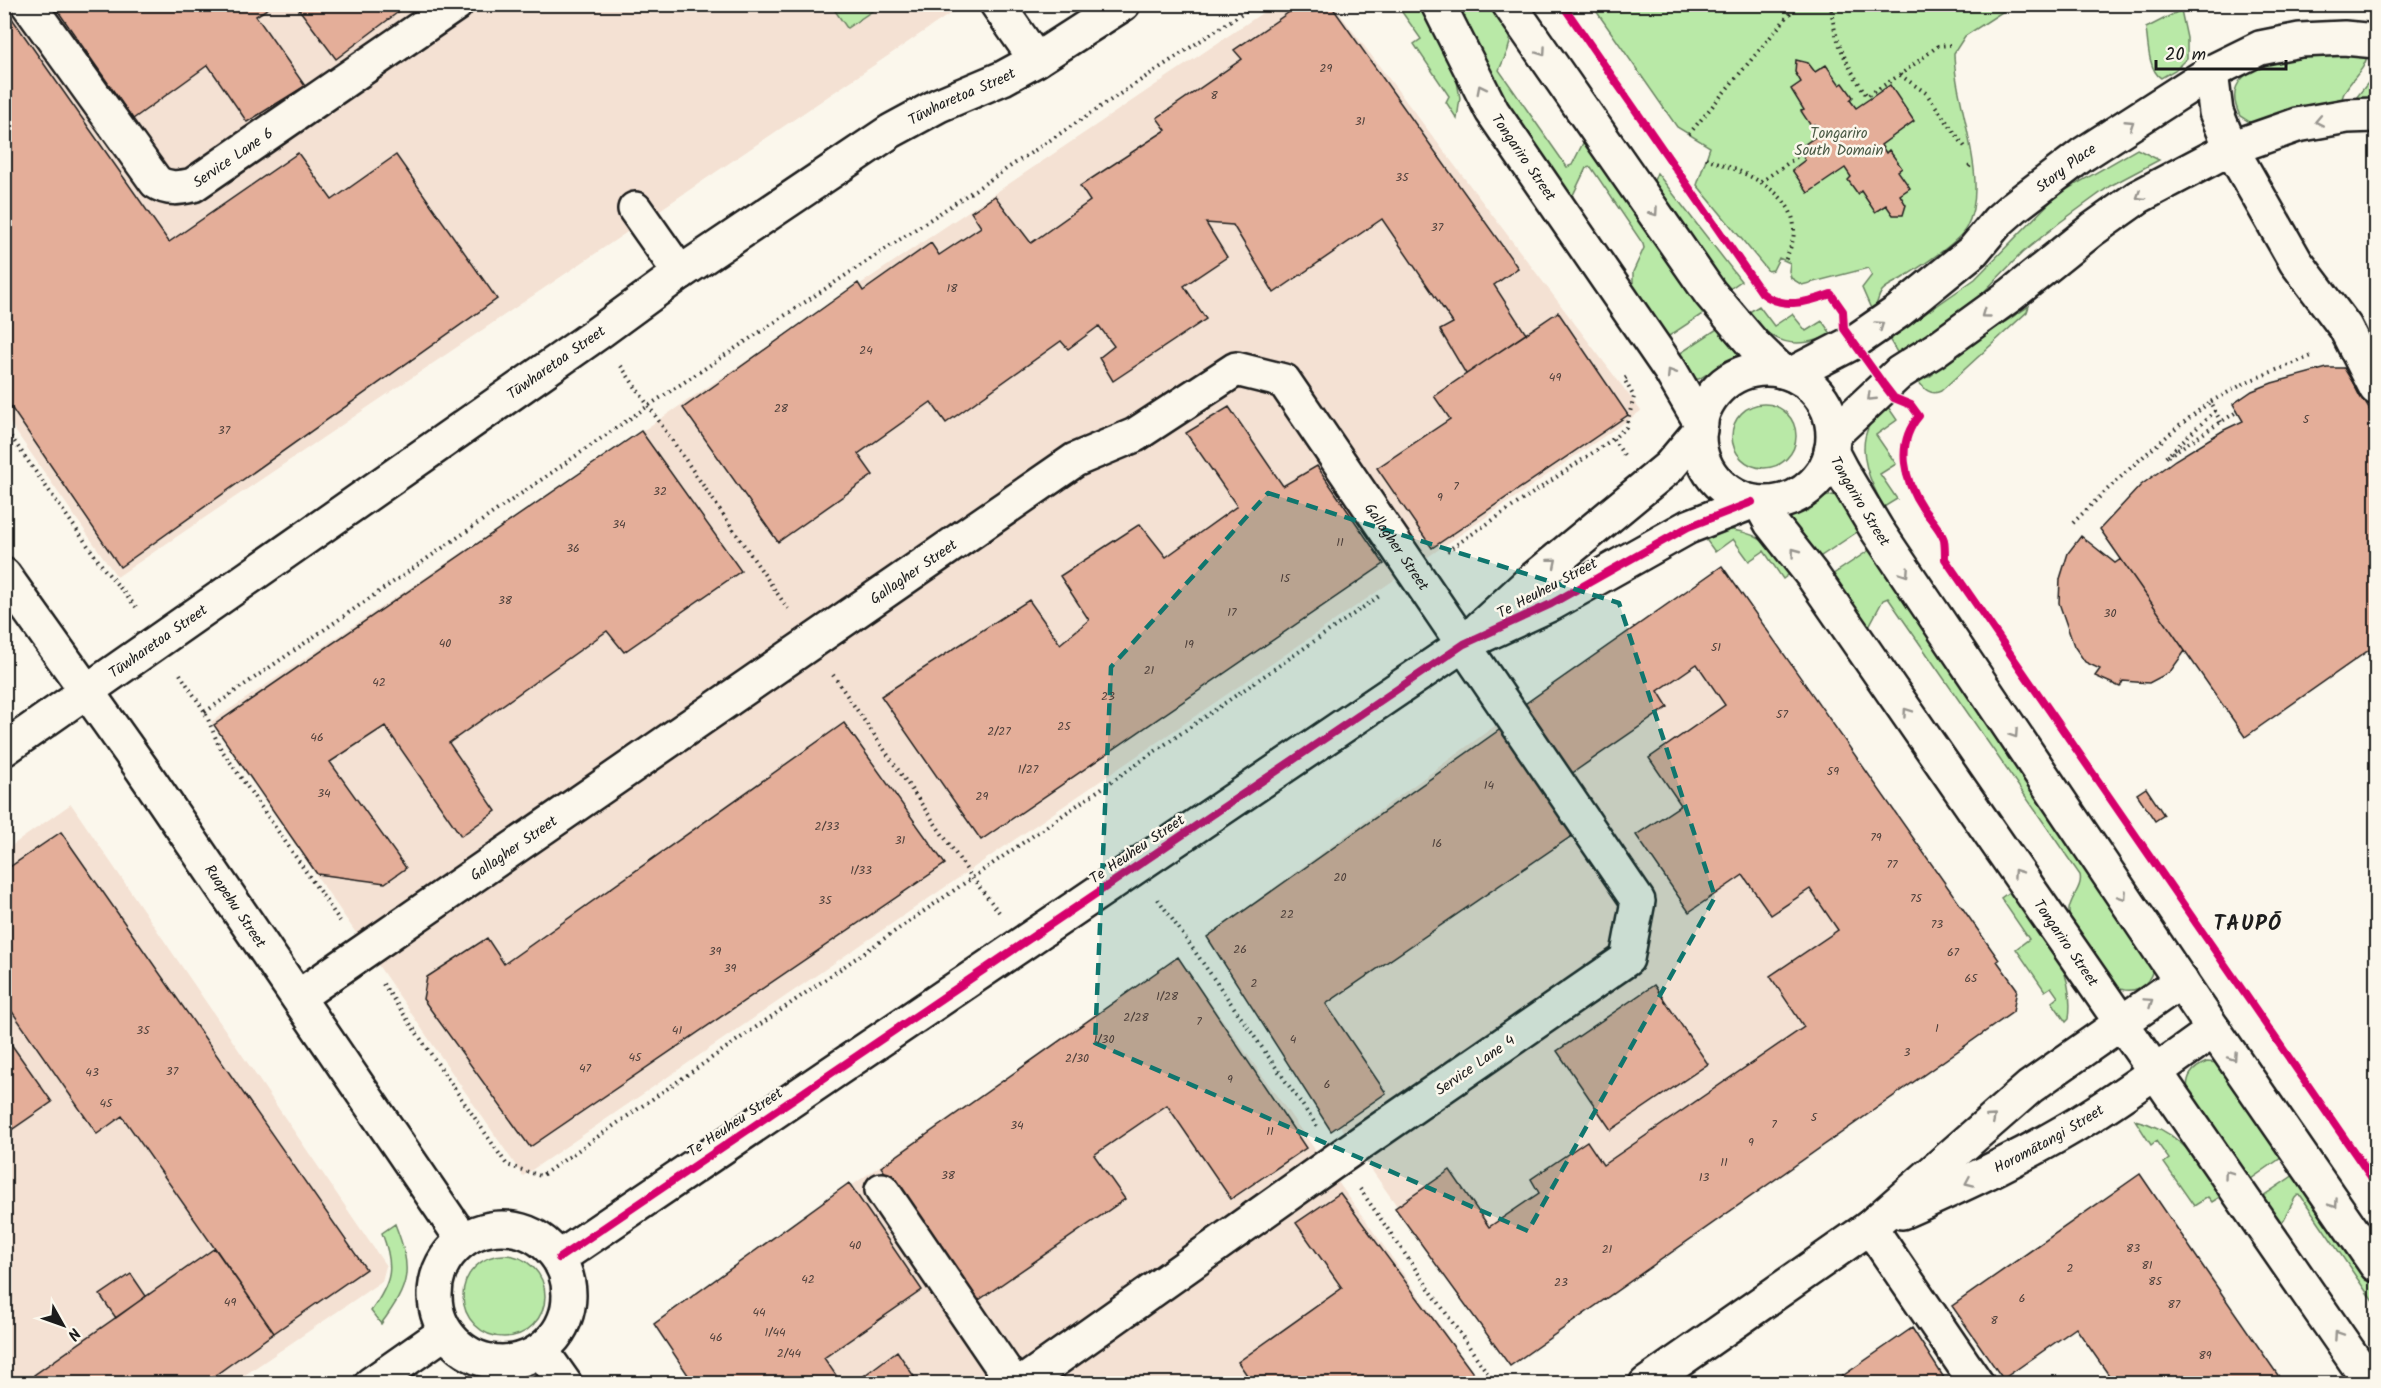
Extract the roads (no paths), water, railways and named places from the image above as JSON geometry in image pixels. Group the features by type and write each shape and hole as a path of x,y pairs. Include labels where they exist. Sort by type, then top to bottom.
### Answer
{"street":[{"name":"Service Lane 6","path":"28,4 156,182 165,188 194,185 456,4"},
{"path":"997,4 1036,60"},
{"name":"Tūwharetoa Street","path":"4,749 598,333 680,273 891,131 939,105 1003,78 1036,60 1123,4"},
{"name":"Tongariro Street","path":"1438,4 1492,111 1670,370 1700,427"},
{"path":"1509,4 1710,293 1754,345 1787,372 1806,382 1817,393 1826,406 1833,442"},
{"name":"Story Place","path":"1787,372 1854,342 1899,311 1973,251 1998,221 2014,207 2082,155 2211,72 2260,48 2300,40 2344,38 2376,42"},
{"path":"2211,72 2216,112 2231,148 2296,262 2344,327 2376,388"},
{"path":"1787,372 1766,369 1750,371 1724,384 1706,408 1700,427 1700,445 1708,471 1727,490 1756,502 1784,501 1806,490 1822,473 1833,442 1899,373 2012,294 2093,229 2138,197 2231,148 2297,125 2347,116 2376,115"},
{"path":"635,209 680,273"},
{"name":"Gallagher Street","path":"298,997 1076,460 1135,435 1236,369 1284,381 1464,644"},
{"name":"Te Heuheu Street","path":"559,1258 1464,644 1530,582 1669,467 1700,427"},
{"name":"Tongariro Street","path":"1833,442 1877,530 2214,1030 2376,1265"},
{"name":"Tongariro Street","path":"1756,502 1812,574 2371,1383"},
{"name":"Te Heuheu Street","path":"1464,644 1551,604 1688,527 1756,502"},
{"name":"Ruapehu Street","path":"4,575 87,691 463,1240"},
{"name":"Service Lane 4","path":"1021,1383 1339,1158 1627,959 1638,901 1499,700 1464,644"},
{"name":"Horomātangi Street","path":"1646,1383 1870,1227 2021,1094 2055,1067 2181,981"},
{"name":"Horomātangi Street","path":"1870,1227 2000,1168 2091,1116 2214,1030"},
{"path":"882,1190 1014,1383"},
{"path":"504,1227 525,1232 544,1242 559,1258 567,1277 570,1297 565,1317 556,1335 541,1350 522,1360 501,1363 479,1359 460,1348 446,1332 437,1313 435,1293 438,1273 448,1254 463,1240 482,1230 504,1227"},
{"path":"1870,1227 1977,1383"},
{"path":"371,1383 446,1332"},
{"path":"541,1350 565,1383"}],"district":[{"name":"TAUPŌ","path":"2248,923"}],"park label":[{"name":"Tongariro South Domain","path":"1839,142"}]}
